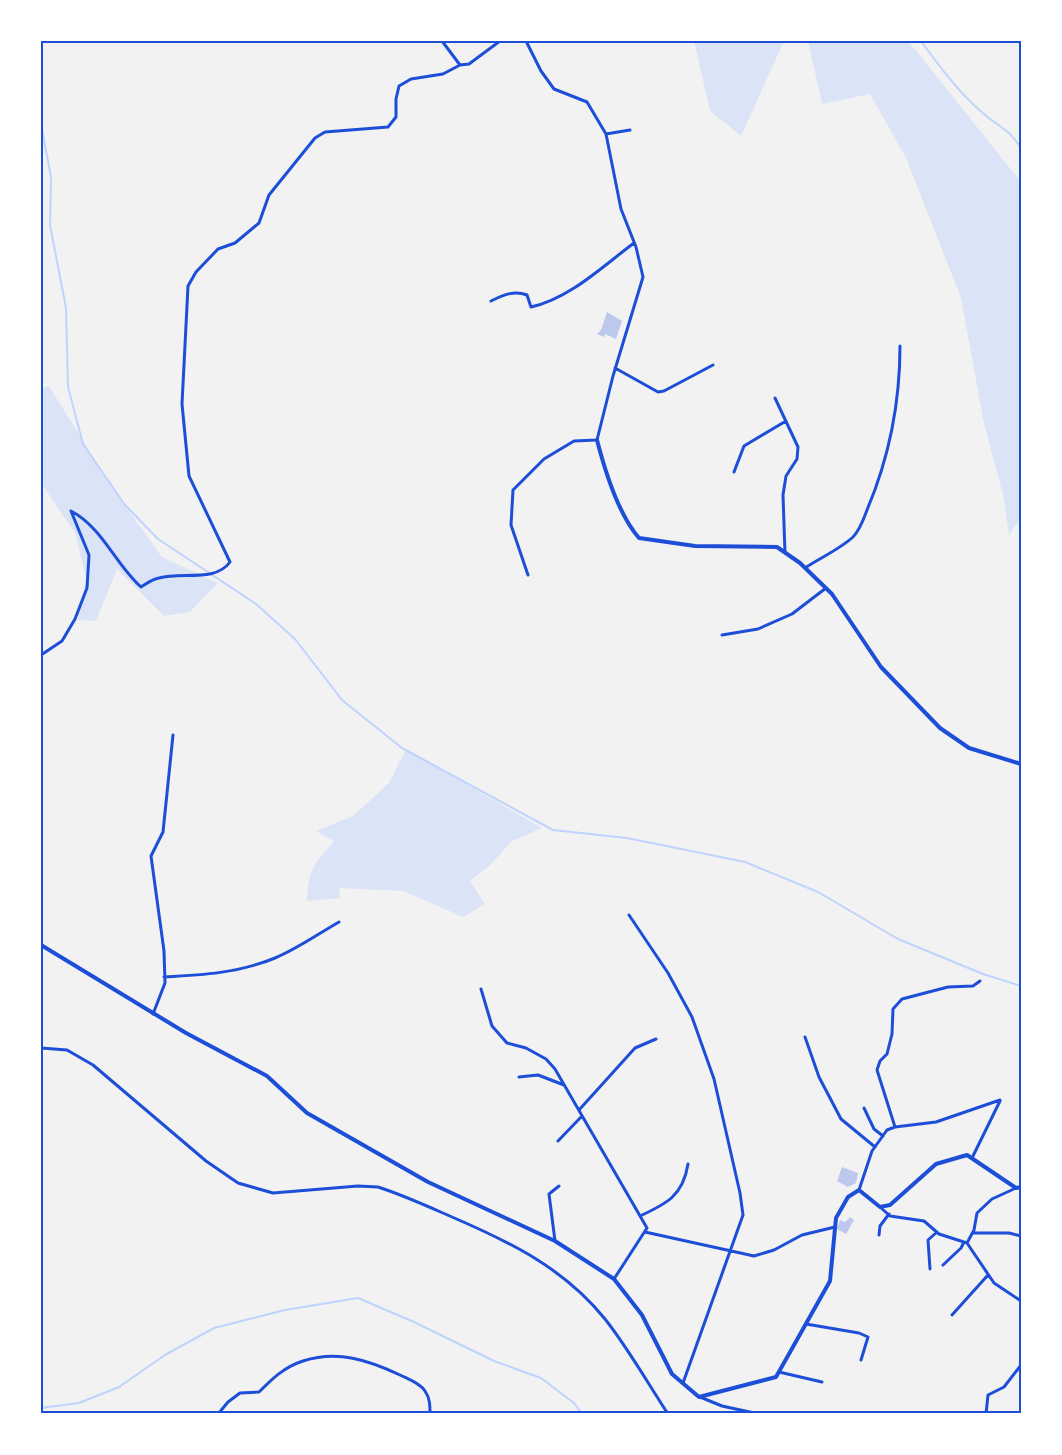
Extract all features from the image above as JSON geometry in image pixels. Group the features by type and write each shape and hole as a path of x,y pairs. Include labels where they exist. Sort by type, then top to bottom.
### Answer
{"street":[{"path":"442,41 460,65"},
{"path":"41,655 62,640 75,619 87,588 89,555 71,511 82,517 106,543 132,579 141,587 158,578 212,574 225,569 230,562 189,476 182,404 188,286 196,272 218,249 235,243 259,223 269,195 315,138 326,132 388,127 396,116 396,99 399,86 411,79 443,74 460,65 469,64 500,41"},
{"path":"526,41 541,71 554,89 587,102 606,134 621,209 634,243 643,277 615,368 597,440 602,462 630,528 639,538 695,546 777,547 805,568 826,588 881,667 940,728 969,748 1021,764"},
{"path":"606,134 630,130"},
{"path":"491,301 504,294 520,292 527,295 531,307 547,304 634,243"},
{"path":"805,568 854,536 863,520 876,488 890,436 900,373 900,346"},
{"path":"615,368 658,392 664,391 713,366"},
{"path":"775,398 798,447 798,459 786,476 783,495 785,552"},
{"path":"734,472 744,446 786,422"},
{"path":"528,575 511,525 514,490 544,459 574,441 597,440"},
{"path":"722,635 758,629 792,614 826,588"},
{"path":"153,1014 165,983 164,951 151,856 163,832 173,734"},
{"path":"629,915 668,973 692,1017 714,1079 740,1192 743,1215 683,1383"},
{"path":"164,977 212,975 241,969 275,958 339,922"},
{"path":"41,945 153,1014 267,1076 306,1113 428,1182 556,1241 614,1279 642,1315 672,1374 699,1397 722,1406 759,1414"},
{"path":"895,1127 877,1070 880,1061 887,1054 892,1034 893,1009 902,999 948,987 973,986 980,981"},
{"path":"481,989 492,1026 507,1043 526,1048 546,1059 579,1110 647,1228 614,1279"},
{"path":"805,1037 819,1077 841,1119 875,1147"},
{"path":"579,1110 635,1048 656,1039"},
{"path":"41,1048 67,1050 93,1064 206,1161 238,1183 273,1193 351,1187 378,1187 502,1239 530,1254 551,1267 573,1285 606,1319 668,1414"},
{"path":"519,1077 538,1075 564,1085"},
{"path":"699,1397 776,1376 830,1280 836,1218 848,1197 859,1190 875,1147 887,1130 895,1127 936,1122 1000,1100 972,1158"},
{"path":"864,1108 874,1129 883,1136"},
{"path":"558,1141 582,1116"},
{"path":"880,1207 890,1205 906,1193 936,1164 967,1155 1018,1188"},
{"path":"640,1216 667,1204 680,1187 688,1164"},
{"path":"556,1241 550,1194 559,1186"},
{"path":"943,1265 966,1243 973,1233 977,1213 992,1198 1018,1188"},
{"path":"859,1190 889,1214 924,1221 937,1232 966,1243 994,1284 1021,1301"},
{"path":"879,1234 880,1226 889,1214"},
{"path":"645,1232 754,1256 774,1250 802,1235 835,1227"},
{"path":"930,1269 928,1240 937,1232"},
{"path":"973,1233 1021,1236"},
{"path":"952,1315 988,1275"},
{"path":"805,1324 859,1333 868,1337 861,1360"},
{"path":"218,1414 240,1393 259,1392 275,1376 294,1364 316,1358 341,1356 353,1357 382,1366 416,1383 427,1393 430,1414"},
{"path":"986,1414 988,1395 1004,1387 1021,1365"},
{"path":"778,1372 822,1382"}],"shaded area":[{"path":"694,41 784,41 741,136 710,111"},
{"path":"808,41 906,41 914,48 1021,182 1021,518 1009,535 1003,495 984,424 961,298 906,158 870,94 822,104"},
{"path":"49,386 113,489 162,557 218,583 190,612 164,616 117,569 96,621 78,620 86,578 75,533 41,483 41,389"},
{"path":"406,749 542,828 512,841 490,865 470,881 485,904 463,917 403,891 339,888 340,898 307,901 313,868 334,841 316,831 353,816 389,783"}],"building":[{"path":"607,312 622,321 616,339 605,334 604,337 597,334 601,330"},
{"path":"842,1167 858,1173 856,1183 848,1187 837,1181"},
{"path":"850,1217 854,1220 846,1234 837,1229 840,1220 845,1222"}],"waterway":[{"path":"921,41 958,89 984,114 1008,133 1021,148"},
{"path":"41,124 51,177 50,225 66,308 68,387 83,444 125,505 158,539 256,604 295,639 342,700 402,748 553,830 627,838 745,862 818,892 898,939 983,974 1021,986"},
{"path":"41,1408 79,1403 119,1387 165,1355 214,1328 285,1310 358,1298 414,1322 494,1361 541,1378 574,1403 582,1414"}]}
